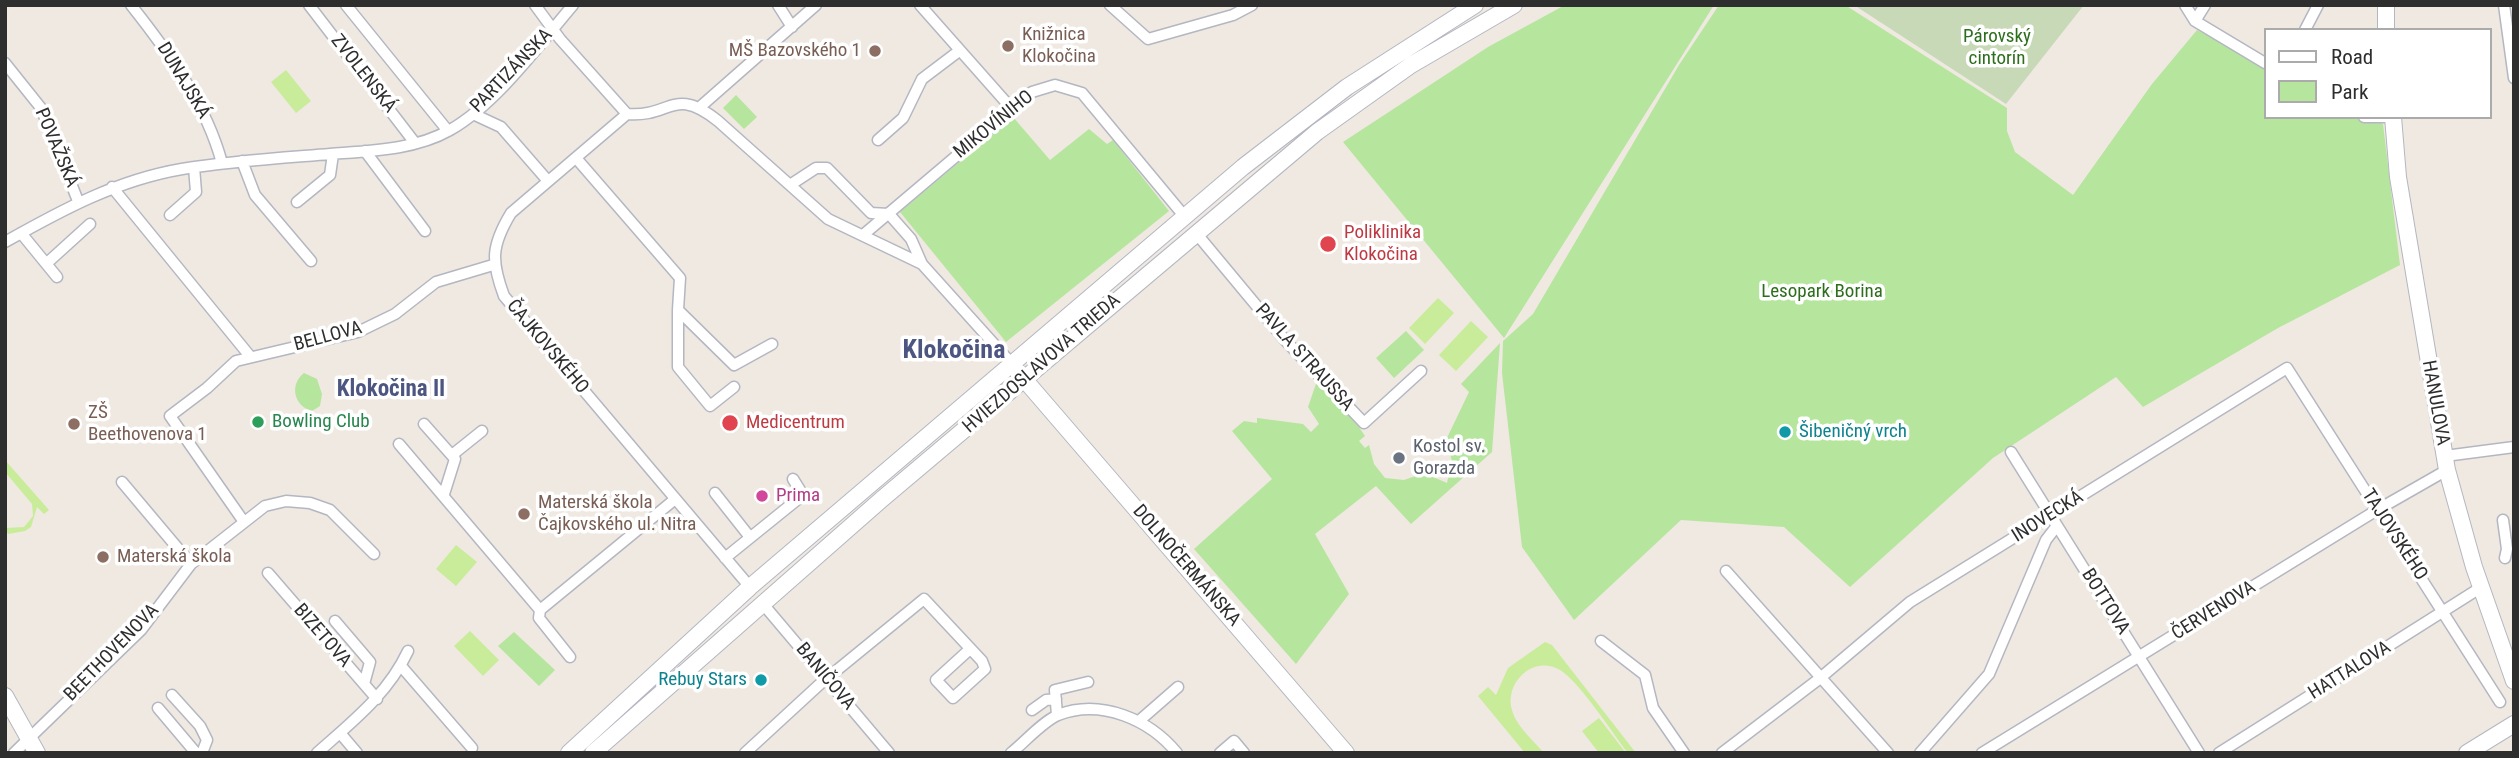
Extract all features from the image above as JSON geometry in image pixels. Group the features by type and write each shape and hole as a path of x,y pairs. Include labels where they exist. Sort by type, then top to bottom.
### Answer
{"street":[{"name":"DUNAJSKÁ","path":"131,5 172,57 215,137 222,163"},
{"name":"ZVOLENSKÁ","path":"309,5 415,144"},
{"name":"ZVOLENSKÁ","path":"346,5 448,131"},
{"path":"536,5 576,58 627,114"},
{"name":"PARTIZÁNSKA","path":"5,242 78,201 112,187 222,163 415,144 448,131 473,114 554,29 573,5"},
{"path":"778,5 792,26"},
{"path":"700,107 816,5"},
{"path":"920,5 1012,109"},
{"path":"1110,5 1148,39 1233,15 1252,5"},
{"name":"HVIEZDOSLAVOVA TRIEDA","path":"569,753 750,587 1243,167 1347,87 1475,5"},
{"name":"HVIEZDOSLAVOVA TRIEDA","path":"593,753 882,499 1307,140 1411,65 1514,5"},
{"path":"2185,5 2195,21 2264,62"},
{"path":"2195,21 2205,5"},
{"path":"2306,28 2318,5"},
{"path":"2386,5 2386,28"},
{"path":"2504,5 2514,78"},
{"path":"878,140 903,118 922,79 959,51"},
{"name":"POVAŽSKÁ","path":"5,63 41,108 78,201"},
{"name":"MIKOVÍNIHO","path":"863,235 1032,92 1055,85 1082,93 1185,217"},
{"path":"493,265 498,234 511,213 627,114 645,114 680,103 700,107 828,219 922,264"},
{"path":"473,114 501,127 548,181"},
{"name":"HANULOVA","path":"2393,119 2398,177 2446,463 2480,588 2514,681"},
{"path":"365,151 425,231"},
{"path":"297,202 330,176 332,154"},
{"path":"576,158 680,278 678,368 710,406 734,387"},
{"path":"242,161 255,195 311,261"},
{"path":"170,215 196,192 194,167"},
{"path":"790,185 816,168 827,168 871,213 889,214 911,239 922,264 1012,364"},
{"path":"112,187 249,355"},
{"path":"1185,217 1196,233"},
{"path":"47,263 90,224"},
{"path":"21,233 57,277"},
{"name":"PAVLA STRAUSSA","path":"1196,233 1285,340 1364,423 1421,371"},
{"name":"BELLOVA","path":"244,522 170,416 208,388 236,360 249,355 324,342 358,332 395,314 436,282 493,265"},
{"name":"ČAJKOVSKÉHO","path":"493,265 503,296 750,587"},
{"path":"678,310 734,365 772,344"},
{"name":"DOLNOČERMÁNSKA","path":"1012,364 1346,753"},
{"name":"TAJOVSKÉHO","path":"2287,368 2500,702"},
{"name":"INOVECKÁ","path":"1722,753 1819,679 1910,602 2053,522 2287,368"},
{"path":"424,424 455,459 444,494"},
{"path":"452,455 482,431"},
{"path":"399,444 540,610"},
{"path":"2446,463 2514,447"},
{"name":"BOTTOVA","path":"2011,452 2199,753"},
{"name":"ČERVENOVA","path":"1982,753 2377,510 2446,463"},
{"path":"725,558 803,495 793,479"},
{"path":"122,482 191,564"},
{"path":"870,485 882,499"},
{"path":"715,493 749,536"},
{"path":"570,657 539,618 540,610 674,500"},
{"name":"BEETHOVENOVA","path":"14,753 141,630 191,564 265,506 286,501 310,503 330,510 374,554"},
{"path":"2503,520 2507,549 2505,558"},
{"path":"1920,753 1989,674 2053,522"},
{"path":"1726,571 1819,679 1888,753"},
{"name":"BIZETOVA","path":"268,573 377,699"},
{"path":"750,587 763,604"},
{"name":"HATTALOVA","path":"2219,753 2480,588"},
{"path":"745,753 826,679 924,599 982,661 985,669 953,698 936,680 970,649"},
{"name":"BANIČOVA","path":"763,604 886,752"},
{"path":"335,621 370,662 364,684"},
{"path":"1601,641 1645,675 1653,708 1684,753"},
{"path":"317,753 377,699 401,666 408,651"},
{"path":"401,666 472,748"},
{"path":"1057,715 1055,690 1088,682"},
{"path":"1139,721 1178,687"},
{"path":"172,695 200,726 207,740 202,753"},
{"path":"5,696 37,753"},
{"path":"1031,710 1046,700 1055,699"},
{"path":"158,708 196,753"},
{"path":"1011,753 1057,715 1080,711 1115,712 1139,721 1164,736 1177,753"},
{"path":"2467,753 2514,724"},
{"path":"340,733 357,753"},
{"path":"1220,753 1234,741 1244,753"}],"green space":[{"path":"1565,5 1714,5 1504,338 1343,142 1488,47"},
{"name":"Lesopark Borina","path":"1719,5 1845,5 2007,108 2007,131 2015,152 2073,195 2152,84 2197,30 2264,64 2264,119 2373,119 2383,124 2400,265 2278,328 2143,407 2116,377 1993,458 1850,587 1784,527 1681,520 1574,620 1522,547 1502,373 1503,341 1533,314 1679,65"},
{"name":"Párovský cintorín","path":"1854,5 2084,5 2006,104"},
{"path":"286,70 311,101 296,113 271,82"},
{"path":"736,95 757,117 744,129 723,108"},
{"path":"1013,117 1050,160 1089,129 1107,144 1113,140 1169,211 1006,342 900,212"},
{"path":"1438,298 1454,313 1425,344 1409,328"},
{"path":"1471,321 1488,337 1456,371 1439,355"},
{"path":"1406,331 1424,350 1394,378 1376,358"},
{"path":"1500,343 1492,452 1411,524 1376,486 1315,534 1349,594 1296,664 1194,549 1272,479 1232,431 1244,421 1257,423 1257,418 1303,424 1311,432 1319,424 1308,407 1317,381 1359,427 1365,436 1359,441 1365,448 1369,445 1374,464 1385,478 1404,480 1424,473 1447,483 1452,461 1446,440 1469,392 1461,384"},
{"path":"304,373 317,379 322,394 320,406 312,411 301,405 296,395 296,383"},
{"path":"5,460 49,510 44,514 37,507 31,527 8,534 5,528 24,527 33,516 32,504 5,472"},
{"path":"456,545 477,562 456,586 436,569"},
{"path":"470,631 499,660 483,676 454,646"},
{"path":"514,632 555,670 539,686 498,646"},
{"path":"1545,642 1552,645 1636,753 1628,753 1568,676 1550,666 1540,666 1523,674 1512,690 1511,700 1517,722 1544,753 1525,753 1478,696 1488,687 1496,695 1508,668"},
{"path":"1599,718 1626,753 1599,753 1582,731"}],"place":[{"name":"Knižnica Klokočina","path":"1008,46"},
{"name":"MŠ Bazovského 1","path":"875,51"},
{"name":"Poliklinika Klokočina","path":"1328,244"},
{"name":"Bowling Club","path":"258,422"},
{"name":"Medicentrum","path":"730,423"},
{"name":"ZŠ Beethovenova 1","path":"74,424"},
{"name":"Šibeničný vrch","path":"1785,432"},
{"name":"Kostol sv. Gorazda","path":"1399,458"},
{"name":"Prima","path":"762,496"},
{"name":"Materská škola Čajkovského ul. Nitra","path":"524,514"},
{"name":"Materská škola","path":"103,557"},
{"name":"Rebuy Stars","path":"761,680"}],"district":[{"name":"Klokočina","path":"954,351"},
{"name":"Klokočina II","path":"391,390"}]}
